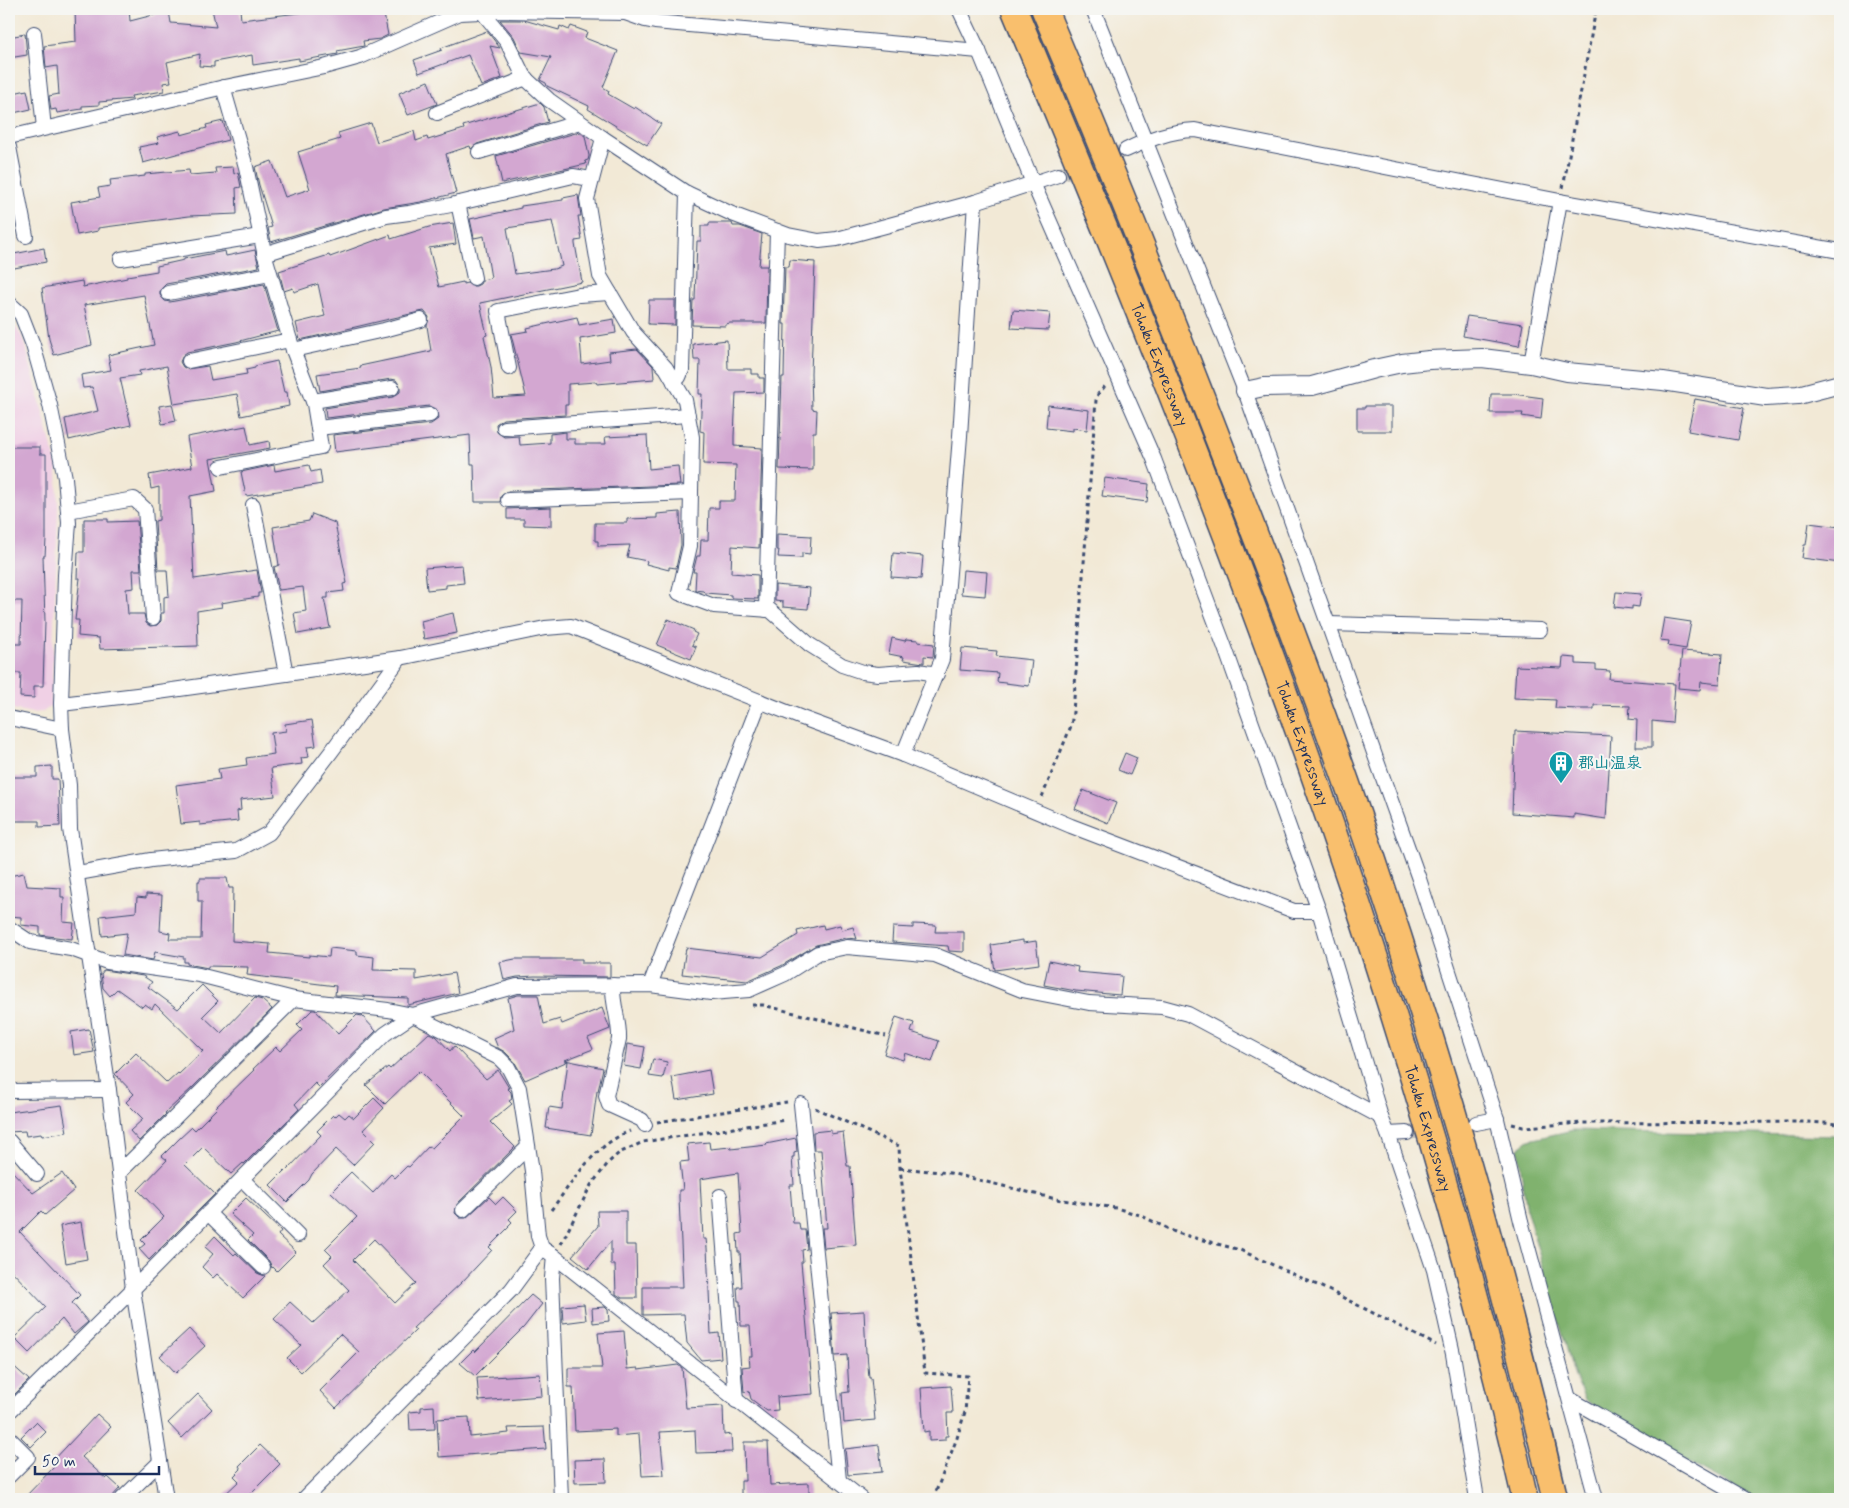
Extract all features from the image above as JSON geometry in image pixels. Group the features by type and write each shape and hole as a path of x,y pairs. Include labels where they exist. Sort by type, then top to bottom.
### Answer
{"highway":[{"name":"Tohoku Expressway","path":"1014,9 1151,340 1245,586 1340,850 1438,1158 1504,1405 1525,1499"},
{"name":"Tohoku Expressway","path":"1044,9 1099,137 1262,551 1368,843 1428,1028 1498,1266 1555,1499"}],"street":[{"path":"959,9 979,51 1033,183 1154,458 1207,598 1319,911 1381,1118 1434,1270 1453,1354 1478,1499"},
{"path":"1093,9 1245,391 1419,879 1497,1120 1520,1221 1596,1499"},
{"path":"9,137 223,87 324,67 360,57 451,12 625,13 655,22 979,51"},
{"path":"483,13 507,42 526,78 549,100 687,193 732,214 777,231 818,241 837,238 975,202 1058,175"},
{"path":"34,32 44,128"},
{"path":"437,113 526,78"},
{"path":"221,467 321,447 313,401 291,345 264,254 246,167 223,87"},
{"path":"479,152 580,122"},
{"path":"1126,150 1145,141 1178,131 1195,130 1560,201 1840,251"},
{"path":"603,138 586,199 600,276 633,332 666,368 685,400 692,436 690,546 679,593 714,606 770,610 810,645 842,665 862,672 878,674 918,671 937,674"},
{"path":"9,147 26,236"},
{"path":"264,254 386,216 458,203 572,176 591,179"},
{"path":"674,382 682,370 687,193"},
{"path":"1531,364 1560,201"},
{"path":"903,755 942,659 958,465 975,202"},
{"path":"458,203 474,278"},
{"path":"766,610 777,231"},
{"path":"121,259 260,236"},
{"path":"168,293 270,274"},
{"path":"509,368 498,310 579,295 610,293"},
{"path":"9,303 21,314 34,345 50,405 63,468 68,511 62,729 69,785 70,829 109,1090 133,1289 166,1499"},
{"path":"189,361 384,330 421,320"},
{"path":"1245,391 1264,387 1312,386 1374,369 1429,360 1482,358 1531,364 1567,372 1663,381 1766,397 1798,395 1840,384"},
{"path":"313,401 392,388"},
{"path":"318,428 430,415"},
{"path":"504,428 688,415"},
{"path":"508,500 691,494"},
{"path":"68,511 134,499 145,509 153,618"},
{"path":"253,505 286,674"},
{"path":"1329,624 1540,630"},
{"path":"62,704 400,658 545,628 571,626 903,755 1036,811 1294,911 1319,911"},
{"path":"78,873 151,860 236,851 268,833 332,752 400,658"},
{"path":"650,985 760,701"},
{"path":"9,718 62,729"},
{"path":"9,928 30,942 89,954 108,962 198,975 294,999 388,1010 413,1016 491,1053 504,1062 518,1088 528,1147 538,1236 542,1248 862,1499"},
{"path":"9,1412 384,1034 413,1016 517,986 650,985 711,993 749,990 785,974 818,953 847,947 935,955 1022,990 1089,1003 1162,1007 1188,1014 1381,1118"},
{"path":"613,986 612,999 619,1032 606,1096 609,1105 642,1120 645,1125"},
{"path":"119,1172 294,999"},
{"path":"9,1091 109,1090"},
{"path":"801,1104 839,1480"},
{"path":"1476,1123 1497,1120"},
{"path":"1388,1134 1407,1133"},
{"path":"9,1141 37,1174"},
{"path":"463,1210 528,1147"},
{"path":"242,1179 298,1235"},
{"path":"720,1196 736,1401"},
{"path":"208,1213 263,1267"},
{"path":"304,1499 511,1290 542,1248"},
{"path":"554,1256 552,1278 561,1499"},
{"path":"1570,1399 1745,1499"},
{"path":"9,1438 28,1457 9,1476"},
{"path":"122,1499 160,1462"}],"path":[{"path":"1560,201 1596,9"},
{"path":"1036,811 1071,726 1076,686 1096,400 1102,389 1118,378"},
{"path":"744,1006 763,1005 886,1036"},
{"path":"537,1222 545,1218 595,1152 612,1139 652,1122 789,1102 817,1109 900,1146 900,1168 925,1373 968,1376 965,1412 933,1499"},
{"path":"554,1256 591,1185 609,1162 619,1153 643,1142 785,1120"},
{"path":"1497,1120 1523,1127 1582,1122 1808,1122 1840,1124"},
{"path":"900,1168 950,1173 1056,1199 1116,1208 1140,1215 1177,1233 1240,1250 1328,1290 1453,1354"}],"shaded area":[{"path":"9,320 24,340 57,467 58,509 51,706 43,712 32,713 9,708"}],"green space":[{"path":"1573,1130 1840,1136 1840,1499 1755,1499 1688,1462 1585,1400 1575,1377 1527,1212 1518,1148 1529,1140"}],"building":[{"path":"75,9 129,9 130,21 169,11 171,23 216,27 212,9 240,9 241,20 331,9 383,9 388,35 380,39 363,41 364,46 337,51 338,54 299,61 299,58 253,65 252,55 214,62 214,67 199,66 200,54 167,62 171,82 163,83 164,91 131,96 132,99 99,102 99,105 82,106 82,109 57,113 56,109 51,110 49,96 59,94 57,66 46,68 44,46 76,42"},
{"path":"500,20 524,20 559,30 560,26 569,30 571,26 587,32 585,38 618,51 603,87 609,91 608,94 634,109 635,107 661,124 647,145 588,109 589,106 547,86 546,83 540,80 551,57 521,52 514,37"},
{"path":"487,31 500,48 490,46 502,78 481,86 468,55 419,73 414,60"},
{"path":"25,34 27,55 9,58 9,37"},
{"path":"428,81 437,104 408,115 399,93"},
{"path":"27,90 31,109 9,114 9,94"},
{"path":"540,103 544,107 548,122 477,144 471,149 470,146 446,154 456,193 421,202 384,208 271,242 268,228 272,227 255,167 272,161 285,197 310,189 298,152 340,139 338,133 371,123 377,142 414,131 416,141 427,137 428,140 464,129 463,126"},
{"path":"223,121 228,140 143,163 139,147 159,143 157,137 180,131 181,135 207,128 206,125"},
{"path":"579,132 585,136 589,156 588,160 585,161 586,164 502,183 496,156"},
{"path":"233,167 234,174 238,172 241,187 236,188 237,214 189,216 98,228 98,231 77,235 71,202 100,197 98,188 111,186 110,180 145,176 145,174 189,170 190,175 216,173 215,168"},
{"path":"578,195 581,216 578,216 582,240 575,241 575,244 582,282 480,303 487,335 484,336 491,367 494,398 526,396 511,334 528,331 527,328 577,317 579,325 614,319 616,333 580,339 582,364 610,360 609,352 637,349 653,366 654,379 597,384 596,382 568,384 568,405 565,405 565,415 503,419 496,424 497,432 504,437 519,436 520,445 550,443 550,434 566,432 566,439 575,439 575,444 606,444 605,437 647,435 649,469 678,466 680,485 508,491 501,496 500,502 475,502 474,464 471,464 470,435 335,452 333,435 431,424 438,419 437,410 429,406 326,418 325,408 393,397 400,392 400,386 396,380 391,379 320,391 317,374 361,368 360,366 431,351 427,326 429,317 424,311 300,340 296,323 325,316 318,284 294,292 293,288 284,291 279,271 329,255 330,257 390,235 391,239 429,227 453,223 456,244 429,248 439,287 463,282 463,284 467,283 471,286 476,286 482,280 491,278 484,236 474,238 470,219 521,208 521,206 563,200 563,198","holes":["552,221 562,266 554,269 515,274 507,228"]},
{"path":"709,223 732,223 733,226 740,226 762,234 759,266 767,266 766,323 730,323 726,324 726,326 692,325 693,300 695,300 697,241 701,241 701,226 709,226"},
{"path":"44,248 46,262 9,269 9,255"},
{"path":"255,250 259,267 166,284 160,290 160,295 165,301 170,302 264,284 278,331 187,352 183,355 180,362 187,369 208,366 211,380 247,374 246,370 255,368 255,366 277,361 284,392 287,392 289,406 241,416 237,394 174,404 167,366 139,371 140,375 120,378 131,425 69,440 65,419 98,411 92,387 83,388 81,375 111,370 108,355 154,345 144,295 84,305 92,345 54,355 49,339 42,288 82,281 83,287 157,271 157,266 184,259 225,251 226,256"},
{"path":"790,260 815,262 811,373 812,409 817,410 816,432 813,432 813,470 779,469 782,377 784,377 785,267 789,267"},
{"path":"649,300 675,300 675,325 648,324"},
{"path":"1013,310 1050,313 1048,330 1011,328"},
{"path":"1467,316 1523,324 1519,346 1463,336"},
{"path":"727,340 728,369 751,369 751,374 759,374 759,378 764,378 764,392 736,393 734,436 734,446 762,448 759,548 732,546 731,573 758,575 758,599 731,598 731,595 705,593 695,590 696,572 693,572 697,556 700,556 701,540 708,540 709,508 719,508 719,501 735,501 736,465 703,464 704,432 700,431 702,394 699,394 700,360 694,360 693,344"},
{"path":"1491,394 1513,394 1543,398 1541,419 1522,416 1523,413 1490,413"},
{"path":"1695,399 1744,408 1738,440 1688,431"},
{"path":"172,404 176,421 162,424 159,406"},
{"path":"1048,405 1089,410 1087,430 1073,428 1073,431 1046,428"},
{"path":"1365,406 1392,406 1392,431 1357,431 1357,408 1365,408"},
{"path":"246,426 250,445 269,441 270,448 210,459 216,491 190,496 194,579 257,570 261,593 258,593 258,597 221,603 222,607 197,611 198,646 100,649 99,638 78,636 79,620 75,620 80,578 77,578 78,552 84,552 84,519 108,519 108,522 137,521 141,570 133,570 134,588 126,589 128,614 144,614 146,623 150,626 157,625 161,621 161,613 164,613 164,597 169,596 167,570 158,570 155,521 159,520 159,487 151,489 149,475 192,467 187,437"},
{"path":"9,447 40,447 40,454 46,454 46,539 45,556 43,556 45,622 43,686 34,686 34,698 20,697 21,673 9,673 9,644 21,644 22,601 9,601"},
{"path":"274,465 275,471 309,465 311,472 320,470 322,484 246,496 241,472"},
{"path":"1105,478 1149,484 1147,502 1102,496"},
{"path":"551,507 551,526 524,525 524,519 507,519 507,509"},
{"path":"680,512 681,545 676,568 669,567 669,570 646,564 647,561 627,557 630,545 598,546 598,541 595,541 595,523 627,523 627,519 657,518 657,514"},
{"path":"312,514 335,523 347,583 343,584 344,591 328,593 328,598 324,598 330,628 298,634 294,613 306,611 303,587 279,590 274,567 279,565 273,527 309,521"},
{"path":"1809,523 1840,527 1840,563 1802,558"},
{"path":"777,534 811,536 810,554 802,553 802,558 778,557"},
{"path":"893,553 923,556 921,579 891,577"},
{"path":"462,565 464,583 446,585 446,588 427,590 425,568"},
{"path":"963,570 987,572 985,596 961,594"},
{"path":"775,585 810,588 808,609 783,607 783,602 775,601"},
{"path":"1616,592 1641,594 1639,607 1632,606 1632,609 1614,607"},
{"path":"453,613 457,633 424,639 421,621"},
{"path":"1664,618 1691,622 1686,649 1668,646 1669,641 1660,640"},
{"path":"668,619 694,630 693,632 697,634 692,645 696,647 691,659 657,645"},
{"path":"892,638 905,641 906,639 918,640 918,642 934,644 933,657 924,656 924,663 903,660 904,657 889,654"},
{"path":"962,648 997,651 996,656 1032,660 1029,686 997,682 998,673 960,670"},
{"path":"1682,651 1722,654 1720,684 1701,682 1700,690 1678,688"},
{"path":"1563,657 1576,658 1576,664 1596,665 1596,670 1610,671 1609,679 1675,684 1672,723 1652,721 1652,747 1636,747 1637,720 1629,719 1630,706 1594,705 1594,709 1555,708 1556,700 1514,698 1516,666 1562,668"},
{"path":"312,720 316,746 307,747 309,757 301,758 302,764 271,768 275,796 240,800 241,810 237,811 238,821 200,825 200,822 181,824 176,785 220,779 218,769 247,765 246,758 274,754 271,733 286,731 285,724"},
{"name":"郡山温泉","path":"1515,731 1611,736 1606,819 1574,814 1574,818 1512,813"},
{"path":"1125,753 1137,758 1130,775 1118,770"},
{"path":"52,766 52,779 58,779 60,826 39,827 39,821 9,821 9,777 37,777 37,767"},
{"path":"1083,790 1116,803 1108,823 1075,809"},
{"path":"24,873 27,886 61,888 61,897 64,897 63,922 74,923 72,939 40,935 40,927 21,925 21,917 9,916 9,876"},
{"path":"200,878 227,878 229,888 233,888 232,941 270,944 269,953 309,957 309,955 329,957 330,948 357,951 357,955 374,957 373,970 416,971 416,980 454,973 458,993 408,1005 408,998 335,995 336,986 247,975 248,967 208,966 208,968 187,964 187,962 184,962 184,957 155,952 153,960 123,955 127,933 102,936 100,916 136,912 137,897 146,898 146,894 162,895 160,931 170,933 169,939 201,939 202,901 198,901 198,881 200,881"},
{"path":"913,924 936,925 935,932 964,932 964,952 949,951 948,946 892,942 893,927 913,928"},
{"path":"823,925 824,929 840,925 842,930 853,927 857,939 846,938 816,945 781,966 747,981 682,974 686,948 762,957 798,935 797,931"},
{"path":"1023,940 1023,943 1036,941 1039,964 995,970 991,945"},
{"path":"515,959 582,959 582,963 610,963 610,977 535,976 504,980 500,962"},
{"path":"1049,961 1078,967 1077,972 1122,976 1120,995 1076,991 1044,985"},
{"path":"104,970 143,976 152,982 148,987 178,1009 202,985 218,1001 203,1016 221,1033 255,998 262,1000 272,1009 165,1113 139,1141 130,1131 143,1119 126,1102 134,1094 115,1074 136,1053 167,1083 203,1051 155,1004 152,1009 145,1004 142,1007 117,989 110,996 103,988 101,974"},
{"path":"518,995 538,995 544,1024 560,1019 562,1024 602,1008 610,1029 588,1038 593,1049 565,1060 603,1068 597,1091 591,1135 546,1128 549,1107 562,1109 568,1061 525,1080 514,1061 498,1048 494,1038 514,1029 508,998"},
{"path":"312,1010 315,1010 338,1034 357,1015 362,1016 376,1031 319,1087 315,1083 295,1104 299,1109 244,1164 231,1174 203,1147 185,1165 215,1194 149,1260 139,1249 145,1244 141,1240 164,1217 138,1190 167,1160 162,1156 179,1139 192,1127 195,1130 276,1047 280,1051 302,1030 297,1025"},
{"path":"896,1017 914,1023 911,1032 939,1041 932,1062 905,1053 903,1060 884,1054"},
{"path":"89,1029 94,1052 74,1055 71,1032"},
{"path":"429,1033 436,1036 450,1051 454,1046 486,1079 498,1070 511,1092 512,1099 509,1101 512,1104 490,1122 515,1147 457,1204 455,1213 460,1218 466,1218 489,1197 496,1204 503,1197 517,1211 509,1219 512,1222 509,1227 489,1247 492,1250 462,1282 413,1328 416,1330 336,1408 320,1391 359,1352 340,1334 301,1372 287,1358 301,1345 274,1319 290,1302 313,1323 349,1290 324,1264 332,1256 325,1249 357,1217 331,1192 351,1172 373,1193 391,1174 395,1178 407,1166 409,1167 429,1146 432,1148 464,1116 419,1071 385,1104 366,1085 388,1067 390,1069","holes":["374,1239 416,1283 395,1303 353,1260"]},
{"path":"627,1044 645,1047 641,1069 624,1066"},
{"path":"653,1059 667,1062 663,1078 649,1076"},
{"path":"709,1070 713,1094 676,1100 672,1077"},
{"path":"374,1098 384,1108 363,1130 375,1142 353,1165 336,1149 287,1202 270,1185 321,1135 317,1131 333,1115 335,1117 339,1113 345,1118 349,1114 354,1118"},
{"path":"62,1105 67,1132 42,1136 41,1134 26,1136 25,1131 9,1132 9,1112"},
{"path":"831,1130 831,1134 843,1132 847,1166 850,1166 856,1245 824,1248 822,1228 827,1228 821,1150 814,1150 813,1132"},
{"path":"796,1138 797,1152 792,1157 794,1185 790,1185 793,1223 799,1223 800,1230 805,1230 807,1249 802,1250 803,1262 801,1262 813,1394 777,1397 778,1410 767,1411 751,1399 749,1391 744,1392 742,1367 750,1366 749,1356 752,1356 750,1326 741,1326 740,1301 738,1301 737,1287 742,1287 737,1234 742,1233 738,1173 700,1179 703,1239 706,1239 707,1248 711,1334 719,1333 721,1358 701,1360 687,1343 684,1314 643,1315 643,1287 683,1287 679,1190 683,1190 680,1162 689,1161 687,1144 709,1142 710,1149 730,1147 731,1149 767,1145"},
{"path":"9,1168 33,1193 62,1173 74,1190 45,1215 41,1211 20,1232 80,1295 72,1303 88,1322 74,1334 62,1319 29,1353 14,1338 46,1307 9,1268"},
{"path":"246,1198 281,1231 278,1235 296,1252 277,1271 272,1268 269,1261 248,1240 253,1235 230,1214"},
{"path":"597,1211 626,1211 626,1245 636,1245 637,1298 622,1298 616,1294 615,1265 611,1265 611,1241 588,1269 572,1256 598,1226"},
{"path":"81,1222 87,1259 66,1263 60,1226"},
{"path":"215,1236 234,1255 236,1253 257,1273 265,1276 243,1298 217,1274 213,1278 202,1267 213,1254 205,1247"},
{"path":"531,1295 542,1304 524,1327 475,1376 460,1363 473,1350 475,1352"},
{"path":"584,1304 586,1320 563,1323 562,1306"},
{"path":"605,1307 608,1310 609,1321 593,1323 592,1308"},
{"path":"864,1311 866,1353 869,1378 871,1378 875,1420 844,1423 842,1393 849,1392 847,1355 835,1356 831,1313"},
{"path":"189,1329 205,1346 176,1373 160,1356"},
{"path":"624,1331 627,1369 638,1368 638,1370 678,1365 682,1368 686,1408 723,1406 724,1435 731,1434 732,1452 696,1453 695,1430 660,1432 664,1475 642,1476 639,1434 616,1436 616,1429 575,1431 573,1387 568,1387 568,1368 602,1368 598,1333"},
{"path":"9,1362 29,1380 9,1400"},
{"path":"540,1374 542,1396 479,1401 477,1378"},
{"path":"951,1386 953,1413 947,1413 948,1436 945,1436 945,1440 929,1441 929,1431 924,1432 921,1388"},
{"path":"198,1394 212,1409 182,1438 168,1423"},
{"path":"434,1406 435,1429 410,1430 409,1412 421,1411 421,1407"},
{"path":"97,1414 111,1427 82,1457 106,1479 108,1477 120,1488 110,1499 23,1499 55,1466 51,1463"},
{"path":"469,1417 470,1437 509,1433 508,1428 544,1427 546,1449 439,1457 437,1419"},
{"path":"36,1422 46,1432 31,1447 21,1437"},
{"path":"744,1442 768,1442 770,1485 809,1483 809,1499 741,1499 741,1481 745,1481"},
{"path":"260,1445 280,1464 245,1499 220,1499 239,1481 234,1476 241,1469 239,1466"},
{"path":"879,1445 882,1472 848,1475 845,1449"},
{"path":"605,1459 606,1482 575,1483 574,1460"}],"tunnel":[{"path":"1058,175 1126,150"},
{"path":"1407,1133 1464,1125"}],"place":[{"name":"郡山温泉","path":"1561,784"}]}
